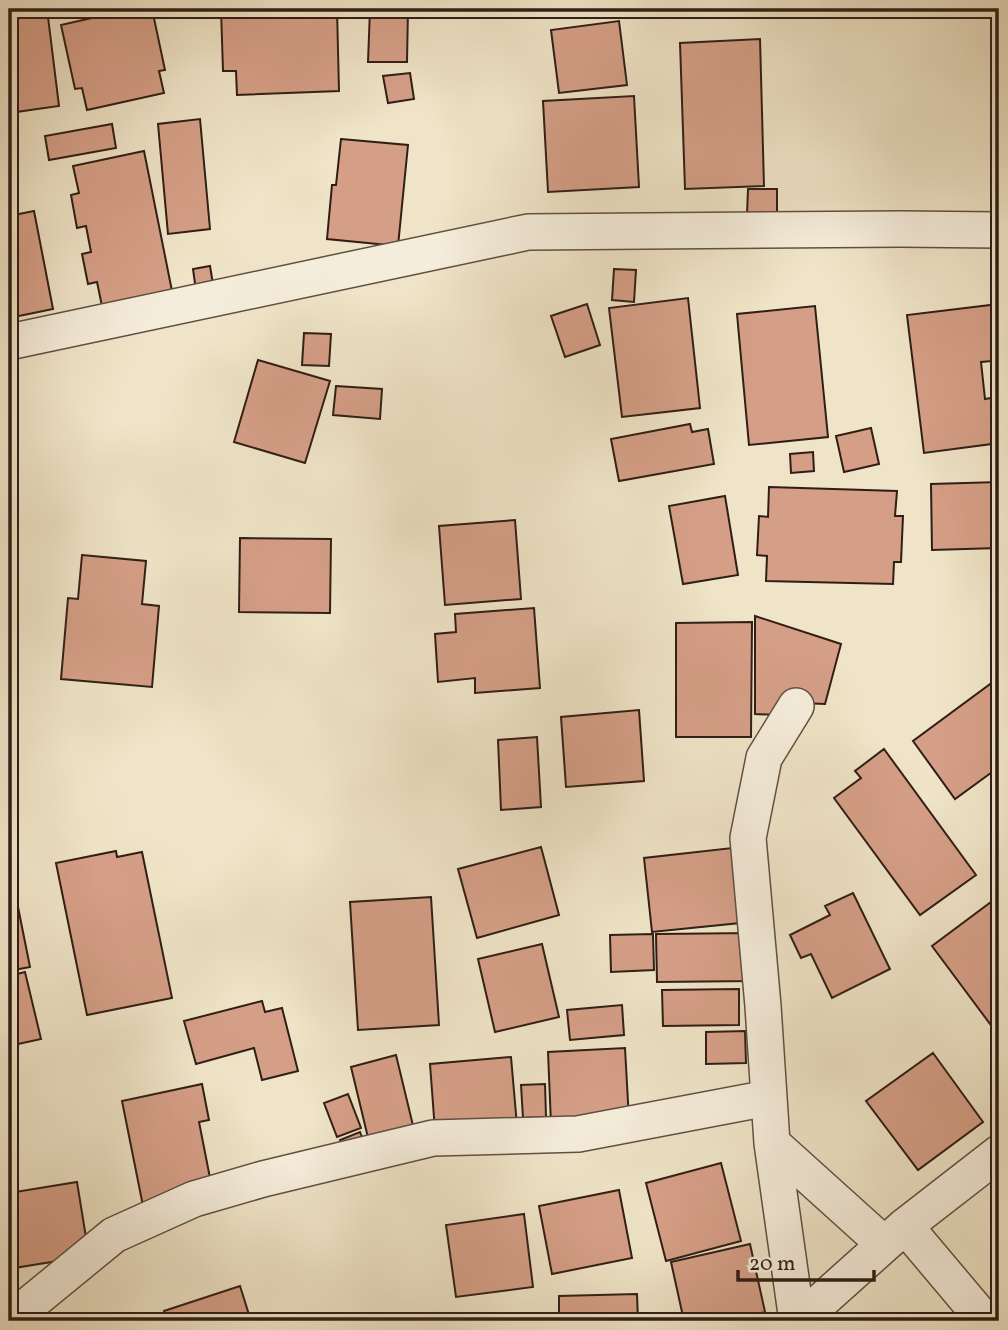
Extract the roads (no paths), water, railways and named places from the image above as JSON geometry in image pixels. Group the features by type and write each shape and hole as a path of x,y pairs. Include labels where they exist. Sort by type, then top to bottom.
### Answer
{"street":[{"path":"9,342 528,232 999,230"},
{"path":"796,706 764,758 748,838 772,1143 798,1321"},
{"path":"9,1321 114,1235 194,1199 262,1179 433,1138 578,1134 768,1097"},
{"path":"772,1143 895,1235 985,1321"},
{"path":"798,1321 895,1235 999,1153"}]}
